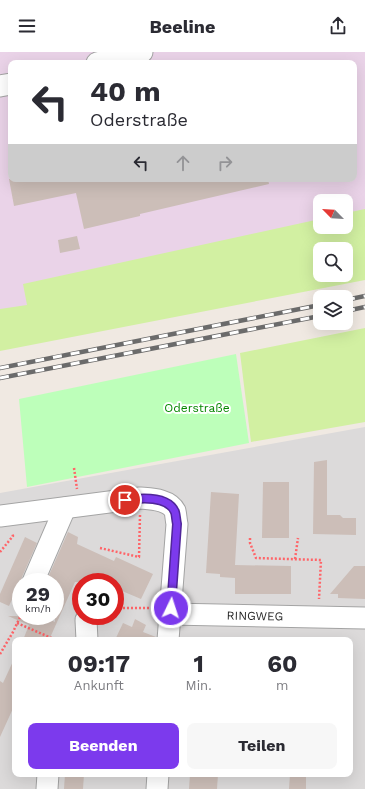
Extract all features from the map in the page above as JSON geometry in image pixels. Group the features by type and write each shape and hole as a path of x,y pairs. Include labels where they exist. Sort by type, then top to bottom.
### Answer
{"street":[{"path":"109,60 142,52"},
{"path":"0,516 140,498 159,500 167,504 175,511 177,524 168,637"},
{"path":"37,573 65,508"},
{"name":"RINGWEG","path":"171,611 365,618"},
{"path":"47,789 48,777"},
{"path":"157,789 158,777"}],"path":[{"path":"100,548 139,557 140,498"},
{"path":"250,538 250,543 256,558 321,560 318,617"},
{"path":"295,559 298,538"},
{"path":"124,608 171,611"},
{"path":"0,654 16,625"},
{"path":"22,625 49,637"}],"shaded area":[{"path":"0,52 365,52 365,266 353,255 353,242 313,242 313,251 0,339"},
{"path":"365,427 365,789 0,789 0,493"}],"green space":[{"path":"365,209 365,280 0,351 0,309 27,305 23,284 313,221 313,234 353,234 353,212"},
{"path":"365,328 365,422 251,442 240,353"},
{"name":"Oderstraße","path":"236,354 249,443 27,487 19,399"}],"building":[{"path":"10,182 269,182 269,184 140,214 140,216 84,229 76,193 14,206"},
{"path":"77,236 80,249 60,253 58,240"},
{"path":"327,460 327,515 340,515 343,518 356,518 356,535 313,534 314,462"},
{"path":"263,482 289,482 289,538 262,538"},
{"path":"211,492 239,494 235,565 291,566 291,594 235,594 235,578 220,577 220,574 206,573"},
{"path":"68,532 78,537 77,544 114,561 116,557 153,574 141,599 124,592 124,573 72,573 72,589 64,607 64,573 50,573"},
{"path":"25,537 37,543 24,573 12,573 12,599 9,606 0,602 0,594"},
{"path":"354,566 365,566 365,599 338,598 338,594 330,594"},
{"path":"135,619 146,625 143,632 156,637 116,637 124,623 132,627"},
{"path":"29,625 56,625 50,637 24,637"},
{"path":"12,664 12,711 0,737 0,681 3,683"},
{"path":"65,777 84,777 83,789 64,789"},
{"path":"190,777 218,777 217,789 189,789"},
{"path":"290,777 306,777 306,789 289,789"}],"railway":[{"path":"353,299 365,296"},
{"path":"0,368 313,306"},
{"path":"353,310 365,307"},
{"path":"0,378 313,317"}],"route":[{"path":"125,500 140,498 159,500 167,504 175,511 177,524 171,608"}]}
